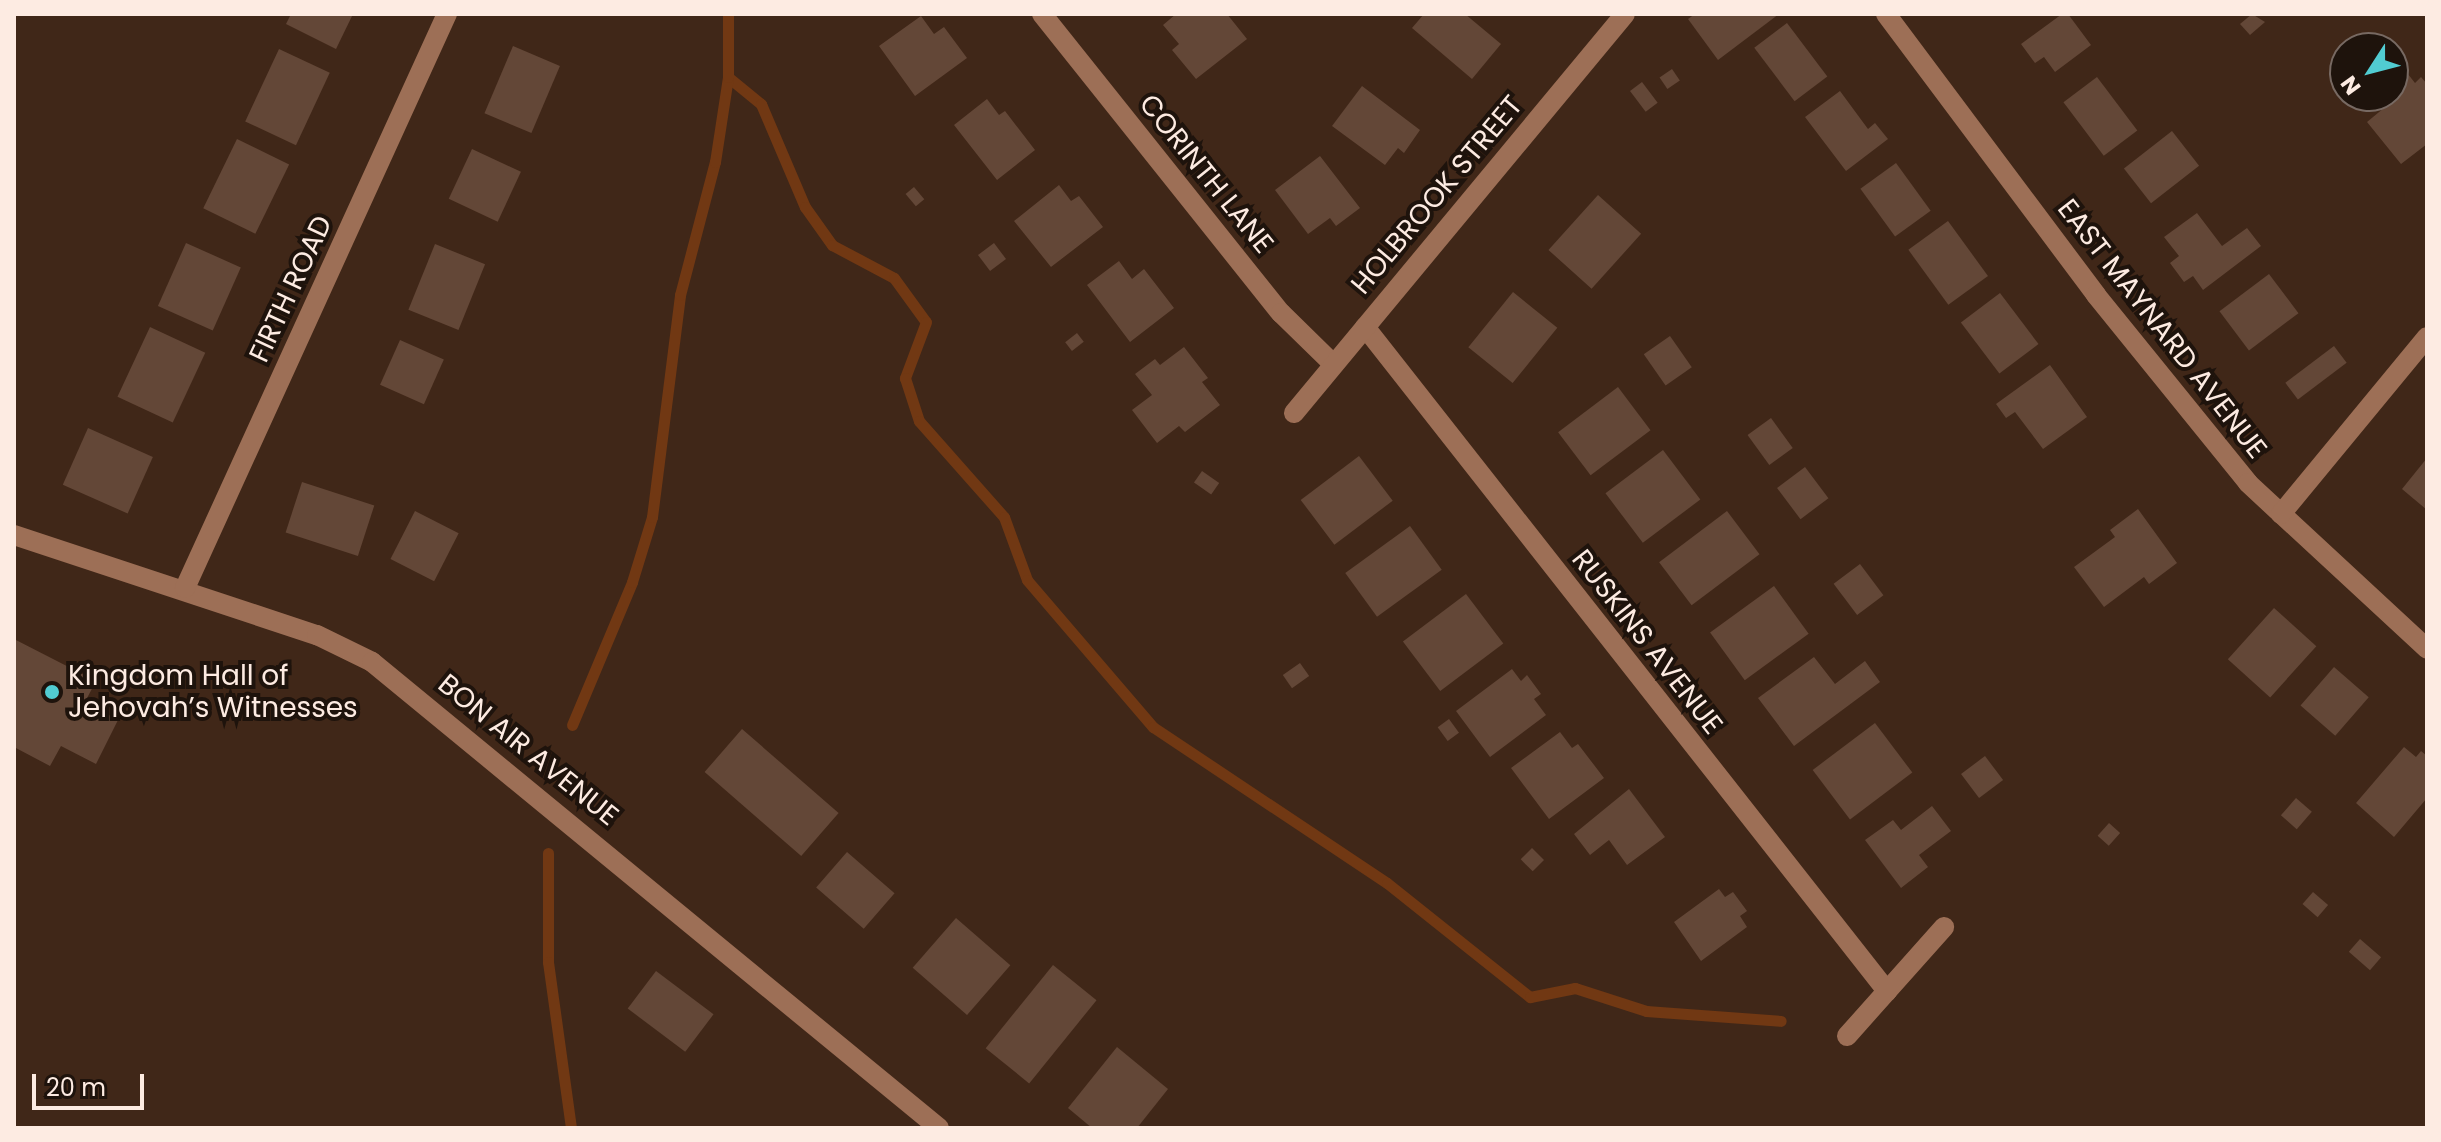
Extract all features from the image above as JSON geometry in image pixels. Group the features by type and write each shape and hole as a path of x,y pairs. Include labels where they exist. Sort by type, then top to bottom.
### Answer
{"street":[{"name":"FIRTH ROAD","path":"185,588 447,14"},
{"name":"CORINTH LANE","path":"1042,14 1281,313 1332,363"},
{"name":"HOLBROOK STREET","path":"1294,413 1332,363 1625,14"},
{"name":"EAST MAYNARD AVENUE","path":"1886,14 2096,295 2248,483 2427,649"},
{"name":"RUSKINS AVENUE","path":"1365,327 1887,991"},
{"path":"2281,514 2427,337"},
{"name":"BON AIR AVENUE","path":"14,535 185,588 317,635 384,671 939,1128"},
{"path":"1847,1036 1944,927"}],"building":[{"path":"291,14 353,14 336,49 286,24"},
{"path":"1176,14 1227,14 1247,39 1196,79 1172,50 1179,44 1163,25"},
{"path":"1424,14 1465,14 1501,44 1472,79 1412,28"},
{"path":"1695,14 1779,14 1718,60 1688,19"},
{"path":"2062,14 2068,14 2091,45 2055,72 2044,57 2035,63 2021,44"},
{"path":"2252,14 2265,22 2250,35 2240,24"},
{"path":"921,16 934,34 944,27 967,58 915,96 879,46"},
{"path":"1787,23 1827,77 1795,101 1754,48"},
{"path":"513,46 560,66 531,133 484,113"},
{"path":"279,49 330,73 296,145 245,122"},
{"path":"1672,69 1680,81 1667,89 1660,77"},
{"path":"2409,75 2415,83 2421,77 2427,84 2427,144 2401,164 2367,122 2379,112 2409,112"},
{"path":"2097,77 2137,131 2104,156 2063,102"},
{"path":"1642,82 1658,103 1646,112 1630,91"},
{"path":"1362,86 1420,130 1404,153 1398,148 1385,165 1332,126"},
{"path":"1840,91 1868,129 1875,123 1888,139 1846,171 1805,117"},
{"path":"987,99 999,115 1005,111 1035,150 997,180 954,125"},
{"path":"2172,131 2199,166 2151,203 2124,169"},
{"path":"237,139 289,164 255,234 203,208"},
{"path":"472,149 521,172 498,222 449,199"},
{"path":"1320,156 1360,208 1336,226 1330,218 1308,234 1275,190"},
{"path":"1896,163 1931,211 1895,237 1860,189"},
{"path":"1059,185 1071,201 1079,196 1103,227 1051,267 1014,221"},
{"path":"914,187 924,199 916,206 906,194"},
{"path":"1598,195 1641,234 1592,289 1548,250"},
{"path":"2197,213 2222,246 2247,228 2261,246 2203,290 2193,276 2184,282 2170,263 2179,256 2164,237"},
{"path":"1948,221 1988,276 1948,305 1908,250"},
{"path":"186,243 241,267 213,330 158,306"},
{"path":"994,243 1006,259 990,271 978,255"},
{"path":"435,244 485,264 458,330 408,310"},
{"path":"1119,261 1132,279 1144,269 1174,308 1130,342 1087,285"},
{"path":"2269,274 2298,313 2249,350 2219,311"},
{"path":"1513,292 1557,328 1513,383 1468,347"},
{"path":"2000,293 2039,344 1999,374 1961,322"},
{"path":"150,327 205,353 173,423 117,397"},
{"path":"1077,333 1084,342 1072,351 1065,342"},
{"path":"1670,336 1692,367 1666,385 1644,354"},
{"path":"400,340 444,360 424,404 380,385"},
{"path":"2334,346 2347,363 2298,399 2285,383"},
{"path":"1184,347 1208,378 1202,382 1220,405 1185,432 1179,426 1157,443 1132,410 1152,395 1135,374 1155,359 1160,365"},
{"path":"2050,365 2087,417 2043,449 2015,412 2006,418 1996,404"},
{"path":"1618,387 1650,430 1591,475 1558,432"},
{"path":"1771,418 1793,448 1769,465 1748,435"},
{"path":"88,428 153,457 128,514 63,485"},
{"path":"1663,450 1700,500 1643,543 1605,493"},
{"path":"1359,456 1393,501 1334,545 1301,500"},
{"path":"2427,458 2427,510 2402,489"},
{"path":"1805,467 1828,498 1801,519 1777,488"},
{"path":"1202,471 1219,483 1211,495 1194,482"},
{"path":"302,482 374,505 358,556 286,532"},
{"path":"2138,509 2177,563 2149,584 2144,577 2104,607 2074,567 2115,537 2110,530"},
{"path":"415,511 459,533 434,581 390,559"},
{"path":"1727,511 1759,554 1692,605 1659,562"},
{"path":"1410,526 1442,570 1377,617 1345,573"},
{"path":"1860,564 1883,595 1857,615 1834,584"},
{"path":"1774,586 1809,634 1745,680 1710,632"},
{"path":"1466,594 1503,644 1440,691 1403,642"},
{"path":"2274,608 2316,646 2270,697 2228,659"},
{"name":"Kingdom Hall of Jehovah’s Witnesses","path":"14,639 96,681 85,702 118,720 96,764 61,746 50,766 14,747"},
{"path":"1814,657 1835,684 1865,661 1880,682 1794,746 1758,698"},
{"path":"1300,663 1309,676 1292,688 1283,675"},
{"path":"2334,667 2369,697 2335,736 2301,705"},
{"path":"1512,669 1521,681 1527,675 1541,694 1534,699 1546,715 1490,757 1456,711"},
{"path":"1449,719 1459,733 1448,741 1438,727"},
{"path":"1875,723 1912,773 1850,819 1813,770"},
{"path":"742,729 839,813 801,856 705,772"},
{"path":"1560,732 1572,748 1578,744 1604,778 1549,819 1511,768"},
{"path":"2404,747 2416,757 2421,751 2427,756 2427,798 2394,837 2356,803"},
{"path":"1985,756 2003,780 1979,798 1961,774"},
{"path":"1629,789 1665,837 1627,865 1609,840 1590,855 1574,834"},
{"path":"2296,798 2312,812 2297,829 2281,815"},
{"path":"1932,806 1951,831 1919,855 1928,867 1901,888 1865,840 1893,820 1901,830"},
{"path":"2109,823 2120,833 2109,846 2098,836"},
{"path":"1532,848 1544,860 1533,871 1521,859"},
{"path":"847,852 895,893 864,929 816,887"},
{"path":"1719,889 1725,897 1733,892 1747,911 1740,916 1747,927 1701,961 1674,922"},
{"path":"2313,892 2328,905 2318,917 2303,904"},
{"path":"956,918 1010,965 967,1015 913,968"},
{"path":"2360,939 2381,957 2370,970 2349,952"},
{"path":"1053,965 1097,1000 1029,1083 986,1048"},
{"path":"656,971 714,1014 685,1052 628,1009"},
{"path":"1117,1047 1168,1089 1137,1128 1092,1128 1068,1108"}],"waterway":[{"path":"572,725 632,582 652,517 680,295 715,162 728,77 728,14"},
{"path":"728,77 761,104 805,207 832,245 894,278 926,322 905,378 919,421 1004,517 1027,580 1153,727 1387,883 1530,997 1575,988 1646,1011 1781,1021"},
{"path":"548,853 548,962 571,1128"}],"place":[{"name":"Kingdom Hall of Jehovah’s Witnesses","path":"52,692"}]}
